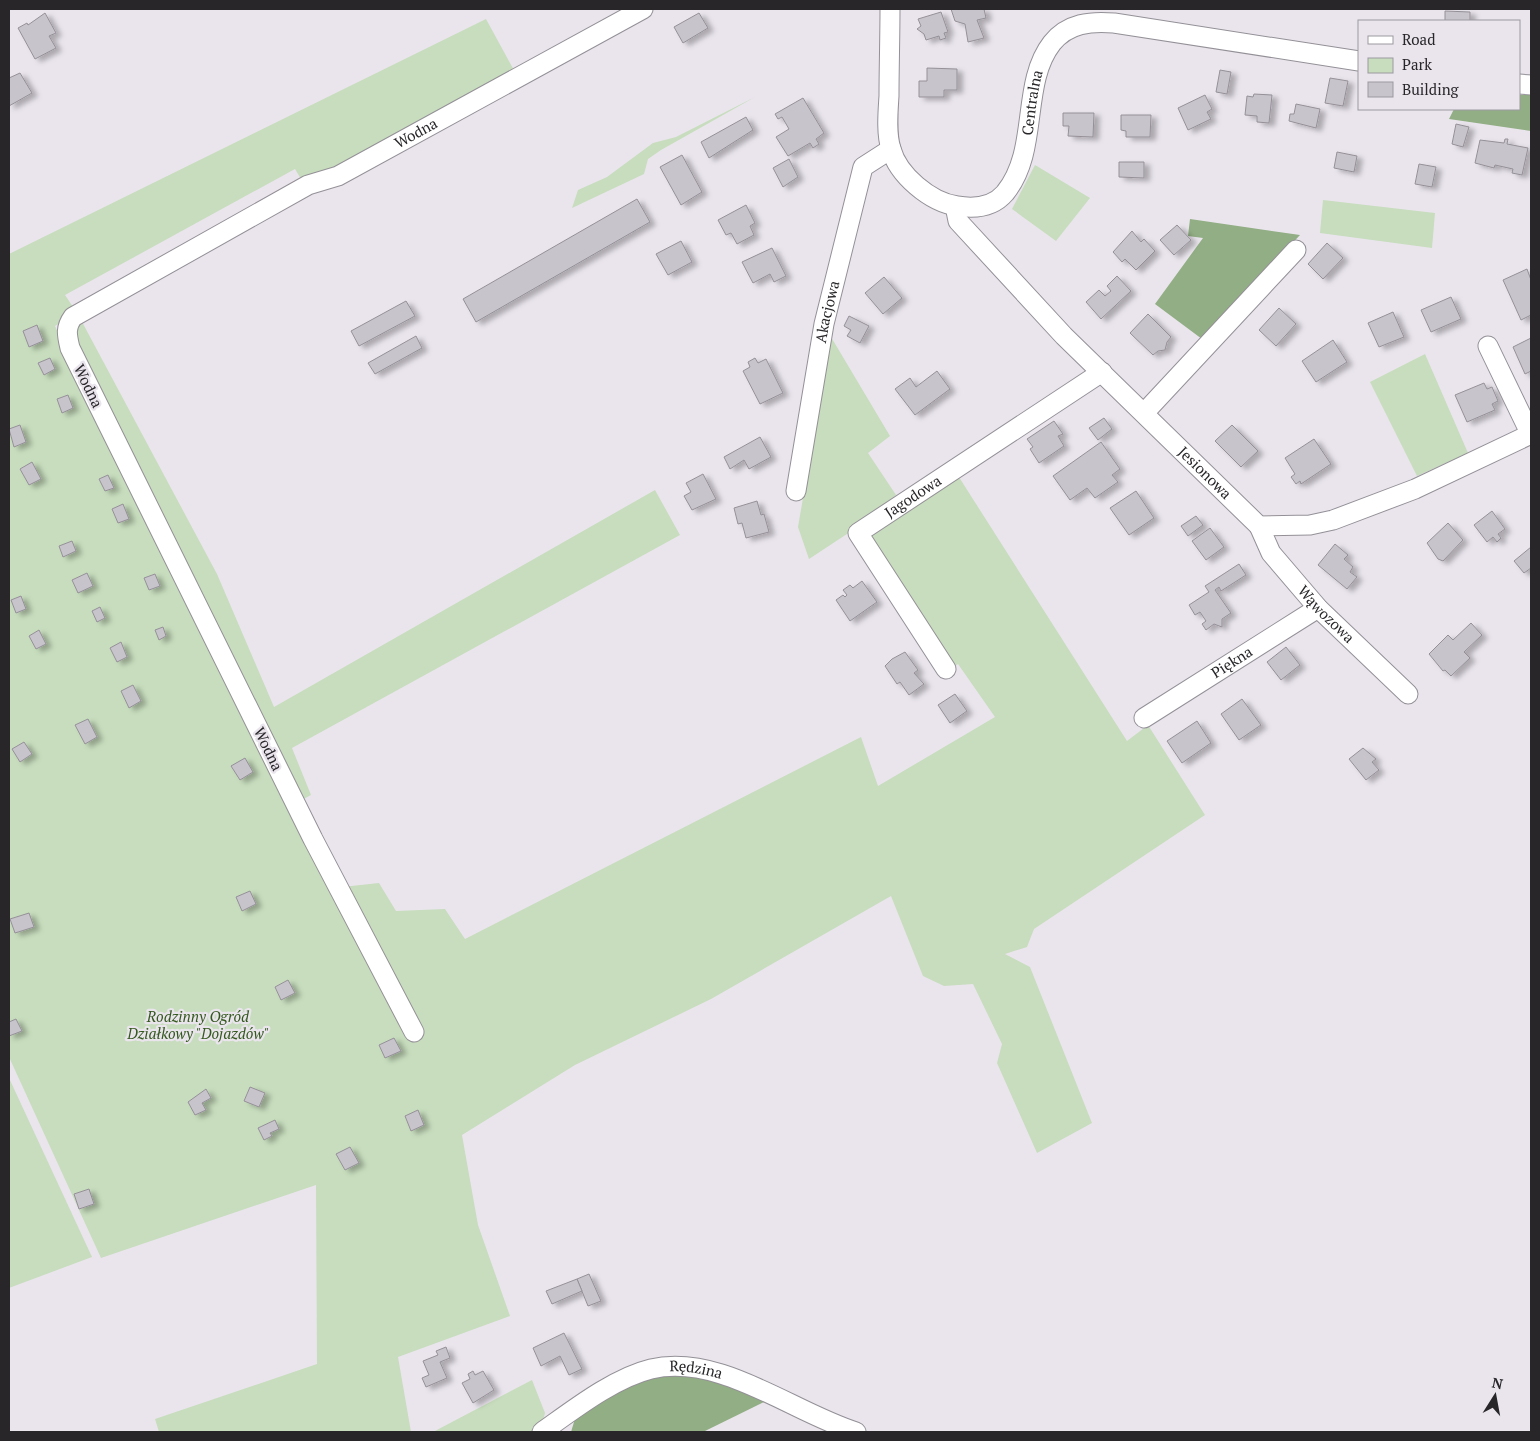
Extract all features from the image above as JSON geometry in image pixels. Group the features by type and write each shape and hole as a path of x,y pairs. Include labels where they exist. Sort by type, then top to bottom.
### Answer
{"street":[{"name":"Wodna","path":"414,1032 313,839 70,348 66,334 67,325 73,317 308,185 338,176 643,9"},
{"name":"Centralna","path":"890,9 888,115 891,149 908,177 932,196 955,206 983,207 997,201 1006,192 1025,151 1036,81 1042,61 1054,41 1073,27 1097,22 1114,22 1358,61"},
{"name":"Akacjowa","path":"796,491 824,324 863,167 891,149"},
{"name":"Jesionowa","path":"955,206 958,221 1064,336 1145,412 1259,526"},
{"path":"1145,412 1296,250"},
{"path":"1259,526 1310,525 1333,520 1415,489 1531,434 1488,346"},
{"name":"Jagodowa","path":"946,669 858,533 1102,372"},
{"name":"Wąwozowa","path":"1259,526 1271,553 1318,608 1408,694"},
{"name":"Piękna","path":"1144,718 1318,608"},
{"name":"Rędzina","path":"542,1432 579,1406 622,1380 649,1369 679,1366 732,1378 856,1432"}],"green space":[{"name":"Rodzinny Ogród Działkowy \"Dojazdów\"","path":"486,19 516,74 307,189 295,169 65,295 77,313 55,326 124,470 342,887 379,883 396,911 445,909 465,939 861,737 878,786 995,717 958,664 952,668 868,533 957,474 1127,741 1148,725 1205,815 1034,929 1027,947 1005,954 1030,967 1092,1123 1037,1153 997,1063 1002,1044 973,984 944,986 923,976 891,896 711,999 575,1065 462,1135 478,1225 510,1316 398,1357 411,1432 159,1432 155,1419 317,1364 316,1185 101,1258 9,1057 9,254"},
{"path":"1520,95 1531,95 1531,131 1449,119 1454,110 1520,110"},
{"path":"755,97 648,159 644,174 572,208 578,190 607,177 653,143 676,137"},
{"path":"1035,165 1090,198 1056,241 1012,209"},
{"path":"1323,200 1435,213 1432,248 1320,233"},
{"path":"1190,219 1300,235 1202,339 1155,304 1203,238 1188,236"},
{"path":"81,320 217,574 274,707 655,490 680,535 292,748 311,795 300,801 72,339"},
{"path":"831,337 890,436 868,453 896,495 853,530 809,559 798,527"},
{"path":"1425,354 1468,453 1417,476 1370,382"},
{"path":"9,1078 92,1257 9,1288"},
{"path":"701,1373 768,1400 703,1432 571,1432 577,1412 645,1374"},
{"path":"532,1380 545,1413 542,1424 530,1432 433,1432"}],"building":[{"path":"951,9 984,9 986,18 977,20 984,38 968,42 965,24 955,21"},
{"path":"1445,11 1470,12 1470,20 1445,20"},
{"path":"941,12 948,32 944,33 946,38 940,40 939,36 926,40 924,34 917,29 921,26 918,19"},
{"path":"45,13 56,33 49,36 56,48 35,59 18,28 27,23 28,25"},
{"path":"699,13 708,28 683,43 674,27"},
{"path":"927,68 957,69 957,90 944,90 944,97 919,97 919,81 927,81"},
{"path":"1220,70 1231,72 1227,94 1216,92"},
{"path":"20,73 32,93 9,106 9,78"},
{"path":"1330,78 1348,81 1343,106 1325,103"},
{"path":"1254,94 1272,95 1269,123 1257,122 1257,116 1245,115 1247,96 1253,97"},
{"path":"1205,95 1212,109 1207,112 1211,119 1188,130 1178,108"},
{"path":"803,98 824,133 816,139 819,144 813,148 810,143 788,156 776,137 789,129 782,117 778,119 775,114"},
{"path":"1296,104 1320,109 1316,128 1289,121 1290,114 1294,114"},
{"path":"1063,113 1094,113 1093,137 1068,136 1069,126 1063,126"},
{"path":"1121,115 1151,115 1150,137 1126,137 1126,131 1121,130"},
{"path":"746,117 753,130 709,158 701,142"},
{"path":"1456,124 1469,127 1463,147 1452,144"},
{"path":"1505,139 1508,139 1507,144 1528,148 1522,175 1512,173 1513,169 1495,165 1494,168 1475,163 1480,140 1504,143"},
{"path":"1337,152 1357,156 1354,172 1334,168"},
{"path":"682,155 702,192 681,205 660,167"},
{"path":"789,159 798,177 783,187 773,168"},
{"path":"1119,162 1144,162 1144,178 1119,177"},
{"path":"1419,164 1436,167 1432,187 1415,184"},
{"path":"637,199 650,222 476,322 463,299"},
{"path":"746,205 755,223 750,226 754,235 737,244 731,233 726,235 718,220"},
{"path":"1177,225 1191,240 1174,255 1160,240"},
{"path":"1132,231 1141,242 1144,239 1155,251 1136,270 1125,259 1122,262 1113,252"},
{"path":"681,241 692,262 668,275 656,254"},
{"path":"1327,243 1343,258 1323,279 1308,264"},
{"path":"772,248 786,276 774,282 770,274 753,283 742,262"},
{"path":"1527,269 1531,280 1531,315 1521,320 1503,280"},
{"path":"1117,276 1131,291 1101,319 1086,302 1099,290 1105,296 1111,291 1107,286"},
{"path":"884,277 902,298 883,314 865,293"},
{"path":"1451,297 1461,319 1431,332 1421,310"},
{"path":"406,301 415,316 359,346 351,331"},
{"path":"1279,308 1296,324 1276,346 1259,330"},
{"path":"1393,312 1404,337 1379,347 1368,323"},
{"path":"1148,314 1171,337 1167,342 1165,350 1158,351 1153,355 1130,333"},
{"path":"849,316 869,326 860,343 847,336 851,330 844,326"},
{"path":"37,325 43,341 29,347 23,331"},
{"path":"416,336 422,348 375,374 368,363"},
{"path":"1531,338 1531,371 1525,374 1513,347"},
{"path":"1333,340 1347,362 1316,382 1302,361"},
{"path":"50,358 55,369 44,375 38,363"},
{"path":"755,358 758,363 766,359 783,393 760,404 743,371 750,367 748,362"},
{"path":"937,371 950,389 915,415 895,389 910,378 916,387"},
{"path":"1484,383 1487,389 1492,387 1498,401 1492,404 1495,410 1467,422 1455,395"},
{"path":"68,395 73,408 62,413 57,399"},
{"path":"1104,418 1112,429 1098,440 1089,428"},
{"path":"1054,421 1063,434 1058,436 1064,446 1039,463 1030,449 1033,447 1027,439"},
{"path":"20,425 26,442 14,447 9,429"},
{"path":"1232,425 1258,451 1241,467 1215,441"},
{"path":"760,437 771,457 749,469 744,460 730,469 724,457"},
{"path":"1314,439 1331,464 1301,484 1300,481 1296,484 1291,477 1295,474 1285,458"},
{"path":"1101,442 1120,469 1112,475 1118,482 1095,498 1087,488 1070,500 1053,476"},
{"path":"32,462 41,479 29,485 20,469"},
{"path":"703,474 716,499 692,510 684,496 691,492 686,483"},
{"path":"108,475 114,488 105,491 99,479"},
{"path":"1136,491 1154,518 1129,535 1110,508"},
{"path":"757,501 761,515 764,514 769,532 746,538 742,523 738,524 734,508"},
{"path":"123,504 129,519 118,523 112,509"},
{"path":"1492,511 1505,529 1498,534 1501,538 1497,542 1493,537 1487,542 1474,525"},
{"path":"1196,516 1203,525 1188,536 1181,526"},
{"path":"1448,523 1463,540 1443,561 1438,559 1427,543"},
{"path":"1210,528 1224,547 1206,560 1192,541"},
{"path":"72,541 76,551 63,557 59,546"},
{"path":"1335,544 1348,555 1344,559 1353,567 1350,572 1357,577 1347,589 1318,565"},
{"path":"1531,547 1531,568 1524,573 1514,561"},
{"path":"1239,564 1246,575 1221,591 1219,587 1215,590 1231,613 1222,619 1222,627 1214,624 1206,630 1202,624 1206,621 1200,612 1195,615 1189,605 1209,592 1205,586"},
{"path":"87,573 93,586 78,593 72,580"},
{"path":"155,574 160,586 149,590 144,578"},
{"path":"862,581 877,602 850,621 836,600 843,595 845,597 847,595 843,590 850,585 853,588"},
{"path":"21,596 26,609 16,613 11,600"},
{"path":"100,607 105,618 97,622 92,611"},
{"path":"1471,623 1482,635 1464,652 1470,658 1451,676 1445,670 1443,671 1429,654 1448,635 1453,640"},
{"path":"163,627 166,636 159,640 155,630"},
{"path":"39,630 46,644 36,649 29,636"},
{"path":"121,642 127,657 117,662 110,648"},
{"path":"1286,647 1300,665 1281,680 1267,662"},
{"path":"905,652 918,670 914,673 924,684 909,695 900,682 897,684 885,666 892,659"},
{"path":"133,685 141,701 129,708 121,691"},
{"path":"955,694 967,711 950,723 938,705"},
{"path":"1242,699 1261,725 1239,740 1221,714"},
{"path":"88,719 97,737 85,744 75,725"},
{"path":"1197,721 1211,743 1182,763 1167,741"},
{"path":"24,742 32,754 20,762 12,749"},
{"path":"1363,748 1376,759 1372,762 1379,770 1366,780 1349,759"},
{"path":"245,758 253,772 240,780 231,766"},
{"path":"250,891 256,904 242,911 236,897"},
{"path":"29,913 34,927 15,933 10,919"},
{"path":"288,980 295,993 281,1000 275,987"},
{"path":"16,1019 22,1031 9,1036 9,1022"},
{"path":"394,1038 401,1051 385,1058 379,1045"},
{"path":"250,1087 265,1093 259,1107 244,1101"},
{"path":"206,1089 211,1098 202,1103 206,1110 195,1115 188,1102"},
{"path":"418,1110 424,1125 411,1131 405,1116"},
{"path":"275,1120 279,1129 270,1133 272,1136 264,1140 258,1128"},
{"path":"350,1147 359,1163 345,1170 336,1154"},
{"path":"89,1189 94,1204 79,1209 74,1194"},
{"path":"589,1274 601,1301 588,1306 577,1279"},
{"path":"577,1279 582,1291 552,1304 546,1291"},
{"path":"564,1333 582,1369 569,1375 560,1356 541,1366 533,1348"},
{"path":"446,1347 450,1358 440,1362 447,1378 426,1387 422,1378 429,1375 423,1361 438,1355 436,1351"},
{"path":"473,1371 475,1375 483,1371 494,1390 473,1403 462,1383 470,1379 468,1374"}]}
